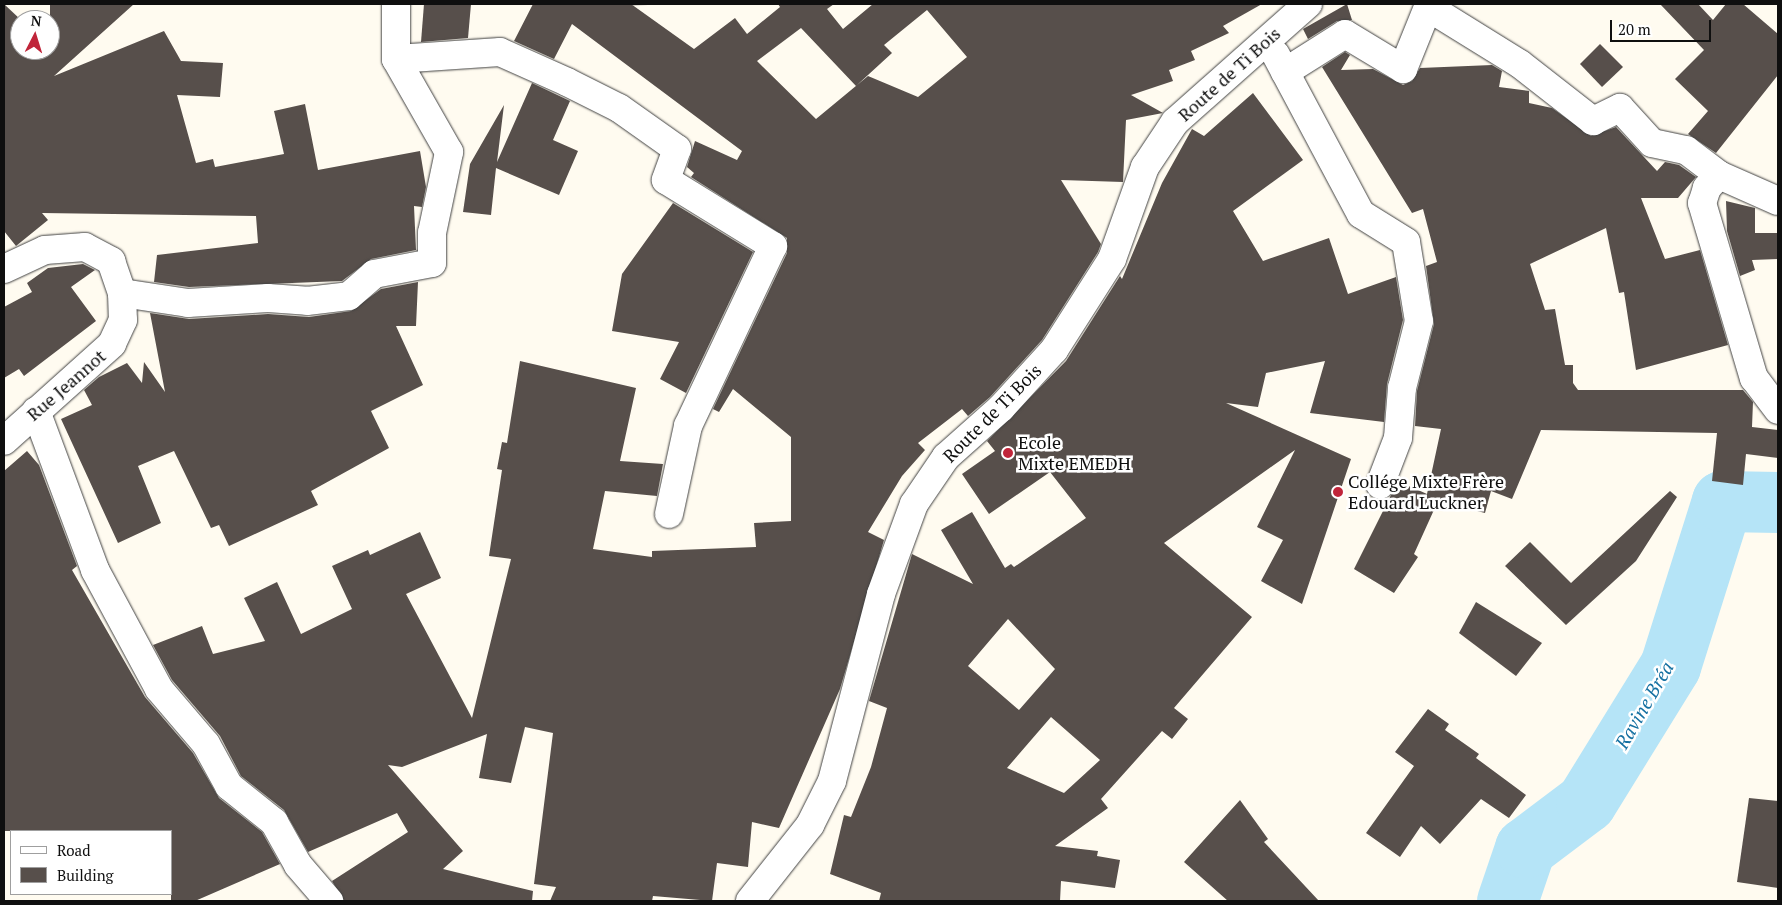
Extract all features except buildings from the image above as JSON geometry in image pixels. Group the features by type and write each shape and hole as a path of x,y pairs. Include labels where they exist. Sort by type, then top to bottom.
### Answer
{"street":[{"path":"122,293 188,303 268,298 307,301 349,296 374,274 432,263 432,233 448,152 396,59 396,4"},
{"name":"Route de Ti Bois","path":"750,901 810,825 832,781 881,594 914,504 946,457 1000,408 1054,350 1112,259 1146,167 1175,122 1267,38 1308,4"},
{"path":"1285,72 1345,34 1403,69 1428,7 1513,59 1593,121 1620,108 1652,144 1686,150 1719,175 1778,201"},
{"path":"1267,38 1361,214 1406,242 1419,321 1402,388 1398,438 1380,485"},
{"path":"396,59 500,52 576,86 619,108 677,149 666,180 773,246 688,426 669,514"},
{"path":"1719,175 1707,188 1702,203 1754,378 1778,410"},
{"name":"Rue Jeannot","path":"4,269 45,250 85,247 111,262 122,293 123,320 112,344 4,441"},
{"path":"36,411 95,570 159,689 206,744 229,786 274,822 298,865 329,901"}],"waterway":[{"name":"Ravine Bréa","path":"1507,901 1525,848 1586,802 1670,666 1722,501 1778,502"}],"place":[{"name":"Ecole Mixte EMEDH","path":"1008,453"},
{"name":"Collége Mixte Frère Edouard Luckner","path":"1338,492"}]}
